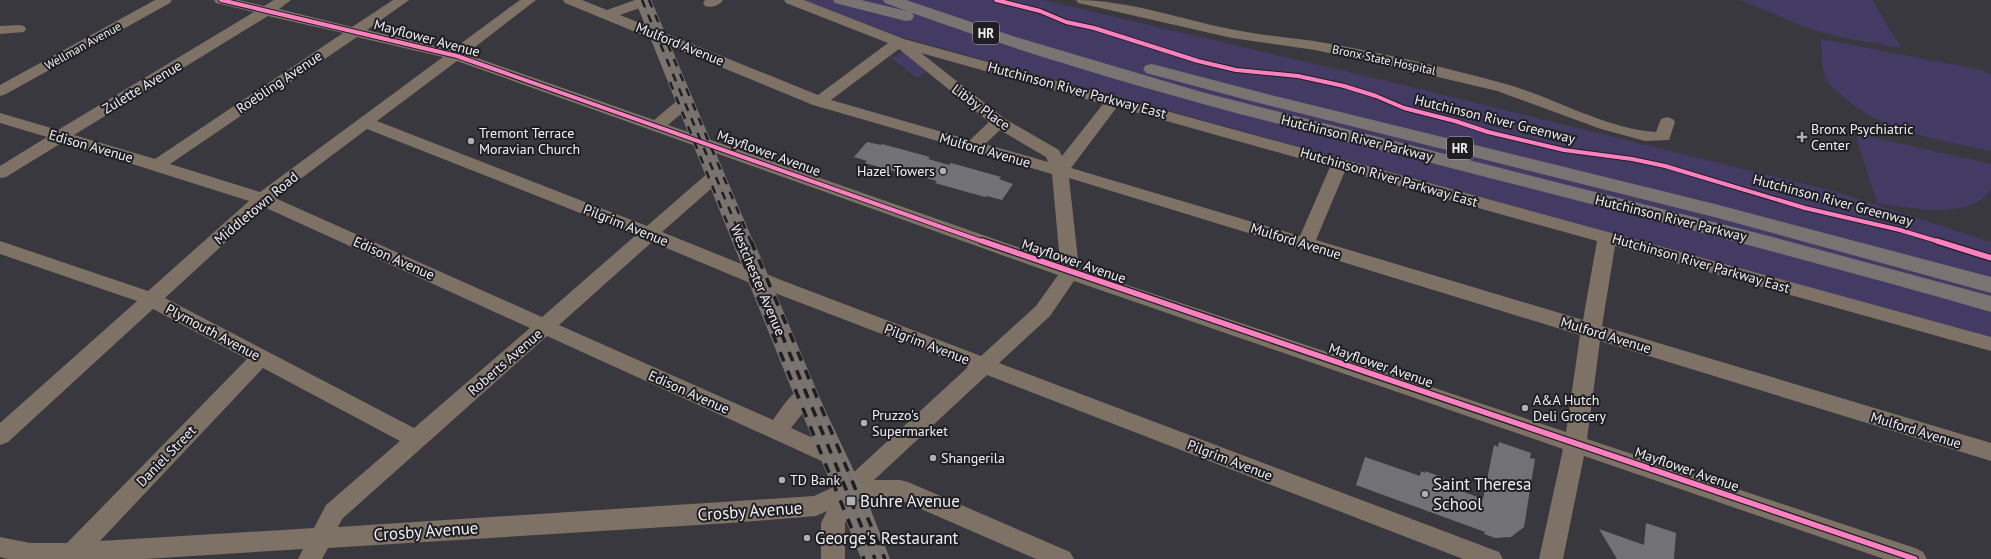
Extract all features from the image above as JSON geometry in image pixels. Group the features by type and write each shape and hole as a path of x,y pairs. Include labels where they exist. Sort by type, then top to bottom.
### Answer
{"highway":[{"path":"841,0 906,16 997,43 1082,64"},
{"name":"Hutchinson River Parkway","path":"891,0 987,34 1082,64 1186,94 1812,254 1991,304"},
{"name":"Hutchinson River Parkway","path":"933,0 1041,36 1257,97 1715,211 1991,285"}],"main road":[{"name":"Westchester Avenue","path":"643,1 806,395 850,490 876,559"}],"street":[{"name":"Wellman Avenue","path":"0,91 165,0"},
{"name":"Mayflower Avenue","path":"221,0 457,56 1070,273 1915,559"},
{"name":"Zulette Avenue","path":"0,173 284,0"},
{"name":"Roebling Avenue","path":"157,165 402,0"},
{"name":"Middletown Road","path":"0,436 8,417 151,299 262,199 457,56 529,0"},
{"name":"Mulford Avenue","path":"570,0 819,102 1060,171 1080,175 1991,452"},
{"name":"Hutchinson River Parkway East","path":"791,0 899,42 1114,100 1991,344"},
{"name":"Bronx State Hospital","path":"1083,0 1232,34 1315,46 1400,63 1502,88 1563,112 1645,136 1663,137 1667,122"},
{"name":"Mulford Avenue","path":"607,15 643,1"},
{"path":"0,30 19,29"},
{"name":"Libby Place","path":"899,42 999,122 1053,154 1060,171"},
{"path":"819,102 899,42"},
{"path":"833,559 833,523 850,490 878,462 1043,311 1070,273 1060,171 1114,100"},
{"path":"656,127 684,103"},
{"name":"Edison Avenue","path":"0,118 59,137 157,165 262,199 834,457"},
{"path":"973,146 999,122"},
{"name":"Pilgrim Avenue","path":"366,123 983,366 1491,559"},
{"path":"1306,243 1340,163"},
{"name":"Roberts Avenue","path":"310,559 319,538 334,512 715,176"},
{"path":"1551,559 1575,444 1591,331 1608,237"},
{"name":"Plymouth Avenue","path":"0,247 151,299 417,440"},
{"name":"Daniel Street","path":"72,554 260,358"},
{"path":"776,432 806,395"},
{"path":"850,490 900,490 1062,559"},
{"name":"Crosby Avenue","path":"0,547 43,554 72,554 816,506 850,490"}],"shaded area":[{"path":"803,0 1043,0 1395,83 1833,191 1991,242 1991,338 898,36"},
{"path":"1740,0 1872,0 1901,48 1839,37 1810,29"},
{"path":"1821,39 1982,70 1991,75 1991,151 1951,143 1910,132 1871,116 1854,105 1831,86 1826,79 1822,64"},
{"path":"903,52 927,71 917,78 891,58"},
{"path":"1863,135 1991,164 1991,189 1982,199 1955,209 1922,209 1877,203 1856,137"}],"building":[{"name":"Hazel Towers","path":"867,142 882,144 930,157 928,159 949,165 951,163 1001,177 999,179 1013,184 1002,200 987,196 985,197 935,183 937,181 915,175 914,177 865,163 867,161 854,157"},
{"name":"Saint Theresa School","path":"1499,442 1531,453 1530,458 1535,459 1524,527 1511,537 1495,538 1484,534 1485,532 1356,485 1365,457 1420,476 1421,471 1425,473 1425,471 1444,478 1445,485 1483,499 1494,445 1498,447"},
{"path":"1646,523 1676,533 1674,559 1617,559 1599,529 1644,545"}],"railway":[{"path":"642,0 743,242"},
{"path":"649,0 751,242"},
{"path":"670,82 735,242"},
{"path":"735,241 864,559"},
{"path":"743,241 875,559"},
{"path":"751,241 885,559"}],"cycle path":[{"path":"221,0 457,56 1088,279 1915,559"},
{"name":"Hutchinson River Greenway","path":"996,0 1040,11 1066,22 1094,28 1198,61 1236,70 1298,76 1344,86 1376,96 1404,108 1455,121 1488,132 1564,150 1632,159 1665,166 1805,208 1900,230 1991,258"}],"place":[{"name":"Bronx Psychiatric Center","path":"1802,137"},
{"name":"Tremont Terrace Moravian Church","path":"471,141"},
{"name":"Hazel Towers","path":"943,171"},
{"name":"A&A Hutch Deli Grocery","path":"1525,408"},
{"name":"Pruzzo's Supermarket","path":"864,423"},
{"name":"Shangerila","path":"933,458"},
{"name":"TD Bank","path":"782,480"},
{"name":"Saint Theresa School","path":"1425,494"},
{"name":"Buhre Avenue","path":"851,501"},
{"name":"George's Restaurant","path":"807,538"}]}
